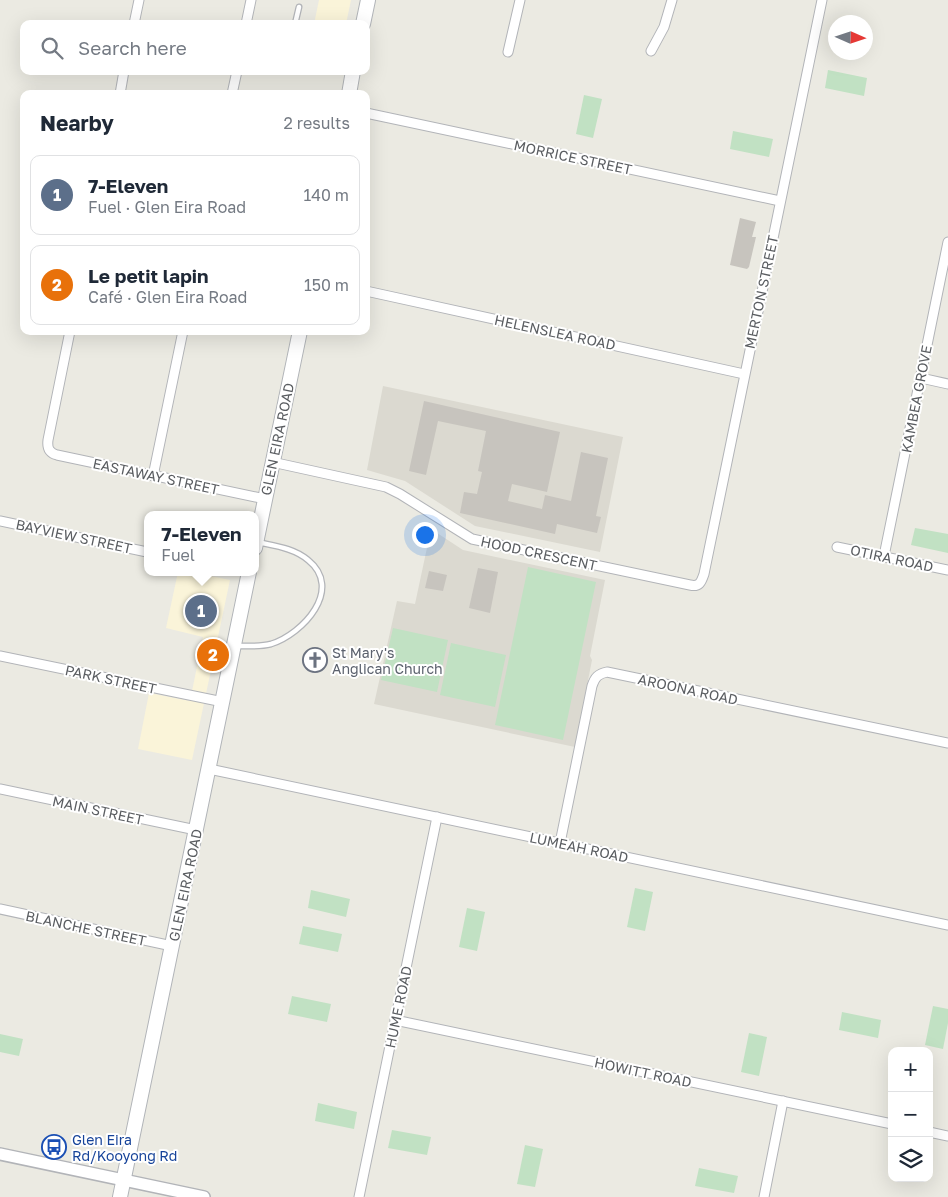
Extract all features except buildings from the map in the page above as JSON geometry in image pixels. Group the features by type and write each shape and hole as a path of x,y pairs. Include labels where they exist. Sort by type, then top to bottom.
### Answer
{"main road":[{"path":"364,20 368,0"},
{"path":"350,90 352,75"},
{"name":"GLEN EIRA ROAD","path":"259,527 299,335"},
{"name":"GLEN EIRA ROAD","path":"120,1197 223,702 246,576"}],"street":[{"path":"135,20 139,0"},
{"path":"247,20 251,0"},
{"path":"508,52 520,0"},
{"path":"651,51 664,27 672,0"},
{"name":"MERTON STREET","path":"700,584 704,574 822,0"},
{"path":"121,90 123,75"},
{"path":"233,90 236,75"},
{"name":"MORRICE STREET","path":"370,114 780,201"},
{"name":"KAMBEA GROVE","path":"884,556 948,242"},
{"name":"HELENSLEA ROAD","path":"370,292 744,374"},
{"name":"EASTAWAY STREET","path":"69,335 48,440 49,450 57,455 265,499"},
{"path":"153,476 182,335"},
{"path":"921,378 948,384"},
{"name":"HOOD CRESCENT","path":"272,462 386,488 400,494 472,538 690,586 700,584"},
{"name":"BAYVIEW STREET","path":"0,520 144,551"},
{"name":"OTIRA ROAD","path":"837,547 948,570"},
{"name":"PARK STREET","path":"0,656 223,702"},
{"name":"AROONA ROAD","path":"560,843 592,686 596,677 601,673 608,672 948,743"},
{"name":"LUMEAH ROAD","path":"209,769 948,925"},
{"name":"MAIN STREET","path":"0,789 196,830"},
{"name":"HUME ROAD","path":"359,1197 437,817"},
{"name":"BLANCHE STREET","path":"0,910 172,946"},
{"name":"HOWITT ROAD","path":"395,1020 888,1123"},
{"path":"764,1197 784,1101"},
{"path":"933,1133 948,1136"},
{"path":"0,1154 204,1197"}],"lane":[{"path":"296,20 299,7"},
{"path":"234,646 271,644 290,634 315,610 322,593 319,572 308,560 289,550 259,546"}],"shaded area":[{"path":"319,0 351,0 347,20 315,20"},
{"path":"383,386 623,437 600,552 475,526 405,481 367,470"},
{"path":"431,529 463,550 605,580 575,747 374,704 397,601 415,604"},
{"path":"177,576 210,576 230,580 192,760 138,749 149,693 190,701 203,637 166,628"}],"green space":[{"path":"828,70 867,78 864,96 825,88"},
{"path":"584,95 602,99 593,138 576,134"},
{"path":"733,131 773,139 769,157 730,149"},
{"path":"915,528 948,534 948,553 911,545"},
{"path":"528,567 596,582 563,740 495,725"},
{"path":"393,628 448,640 437,692 381,680"},
{"path":"451,643 506,655 495,707 440,695"},
{"path":"635,888 653,892 645,931 627,927"},
{"path":"311,890 350,899 346,917 308,908"},
{"path":"467,908 485,912 477,951 459,947"},
{"path":"303,926 342,934 338,952 299,944"},
{"path":"292,996 331,1004 327,1022 288,1014"},
{"path":"933,1006 948,1009 948,1023 943,1049 925,1045"},
{"path":"842,1012 881,1020 878,1038 839,1030"},
{"path":"749,1033 767,1037 759,1076 741,1072"},
{"path":"0,1034 23,1039 19,1056 0,1052"},
{"path":"318,1103 357,1112 354,1129 315,1121"},
{"path":"392,1130 431,1137 427,1155 388,1148"},
{"path":"525,1145 543,1149 535,1187 517,1184"},
{"path":"699,1168 738,1176 734,1193 695,1186"}],"place":[{"name":"7-Eleven","path":"201,611"},
{"name":"Le petit lapin","path":"213,655"},
{"name":"St Mary's Anglican Church","path":"315,660"},
{"name":"Glen Eira Rd/Kooyong Rd","path":"54,1147"}]}
